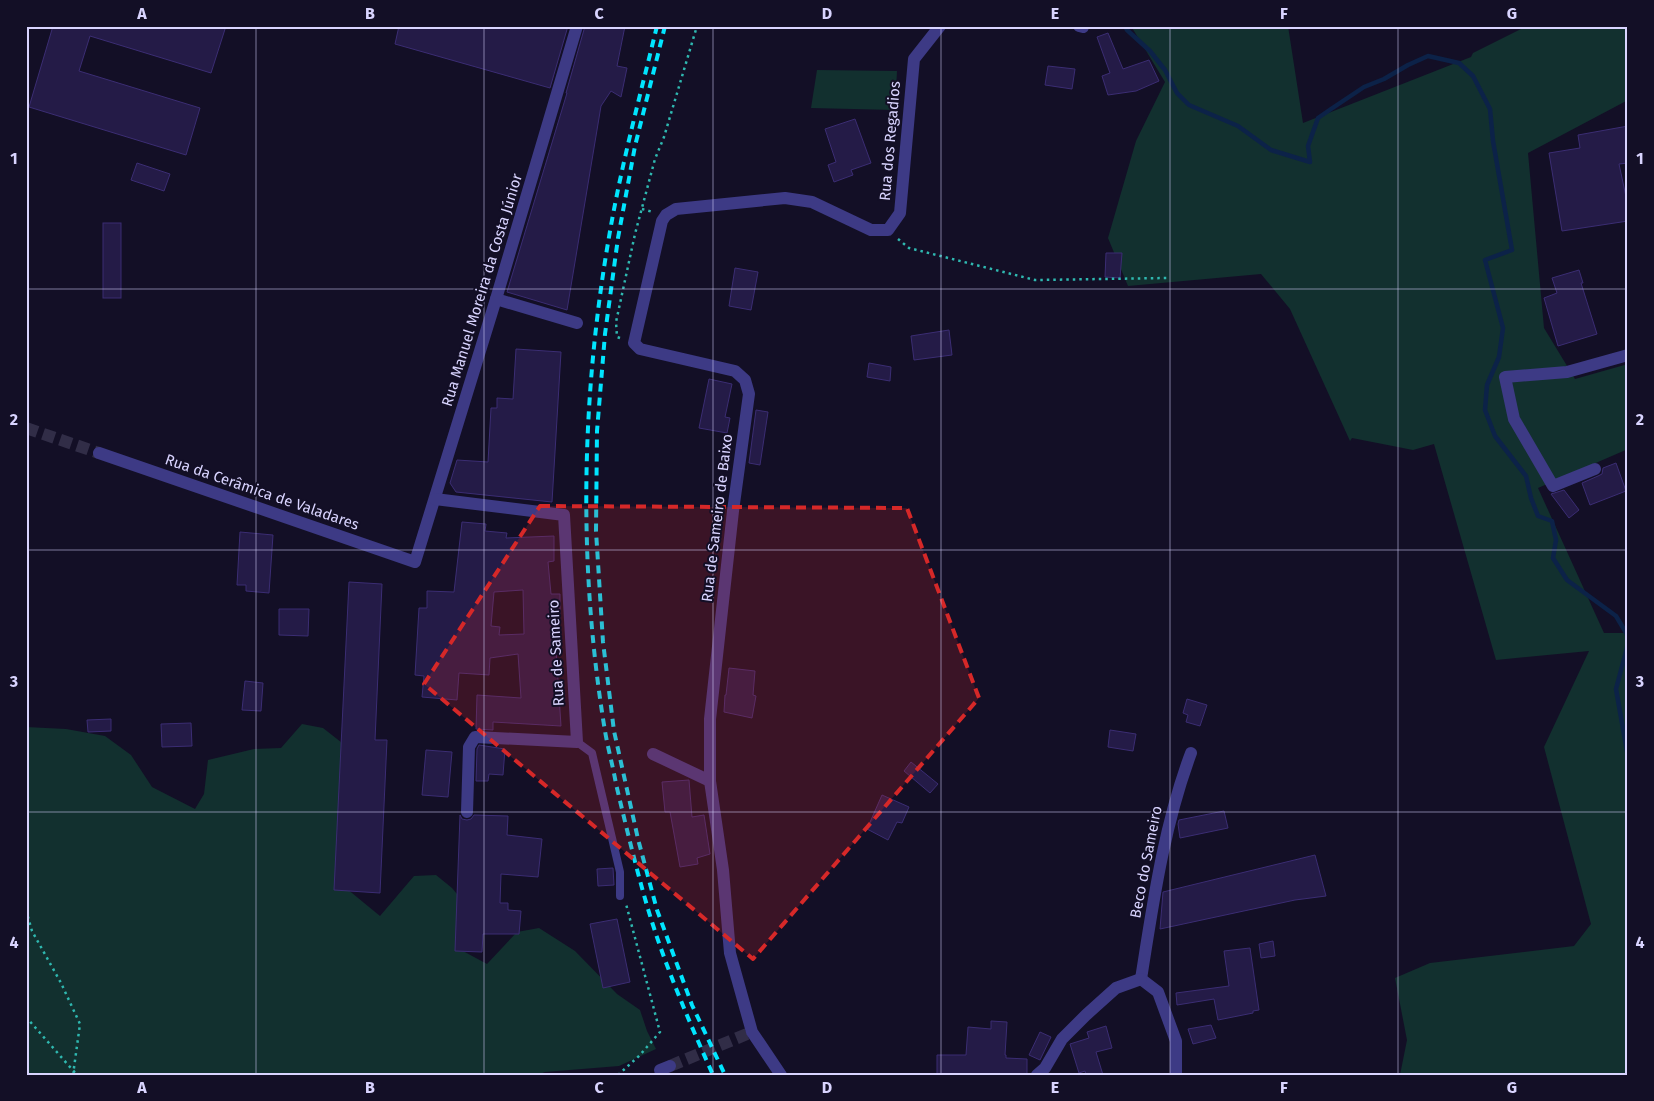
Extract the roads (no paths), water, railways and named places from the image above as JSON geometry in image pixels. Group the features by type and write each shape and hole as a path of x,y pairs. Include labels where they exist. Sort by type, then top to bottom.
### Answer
{"street":[{"name":"Rua Manuel Moreira da Costa Júnior","path":"415,562 577,26"},
{"name":"Rua dos Regadios","path":"634,343 662,221 666,215 676,209 785,198 812,202 871,230 888,230 900,213 914,59 940,26"},
{"path":"1079,26 1083,27"},
{"path":"496,299 577,323"},
{"name":"Rua de Sameiro de Baixo","path":"634,343 640,349 735,371 745,380 749,394 733,511 710,719 710,781 723,870 730,952 750,1033 781,1075"},
{"path":"1595,469 1553,486 1514,420 1505,377 1568,372 1628,355"},
{"name":"Rua da Cerâmica de Valadares","path":"99,453 415,562"},
{"name":"Rua de Sameiro","path":"435,499 564,515 576,742"},
{"path":"467,812 469,747 475,737 576,742"},
{"name":"Beco do Sameiro","path":"1141,979 1162,857 1178,786 1191,753"},
{"path":"653,754 710,781"},
{"path":"1037,1075 1044,1068 1062,1039 1086,1015 1116,988 1141,979 1158,992 1176,1041 1176,1075"}],"lane":[{"path":"576,742 592,753 620,872 620,896"}],"waterway":[{"path":"1125,26 1150,51 1165,70 1177,93 1189,105 1238,126 1271,150 1310,162 1308,146 1318,118 1364,87 1384,79 1428,56 1459,63 1473,76 1490,109 1493,141 1512,250 1485,260 1503,328 1499,357 1487,385 1485,410 1495,436 1526,476 1531,498 1538,516 1552,521 1556,540 1553,558 1567,580 1616,616 1628,636"},
{"path":"1628,644 1616,689 1628,757"}],"tunnel":[{"path":"26,428 99,453"},
{"path":"670,1066 747,1034"}],"railway":[{"path":"657,26 619,184 600,298 588,422 586,484 590,608 596,670 605,731 635,863 662,951 686,1014 713,1075"},
{"path":"665,26 635,146 618,238 605,334 597,431 596,531 603,642 614,731 638,839 657,910 692,1005 725,1075"}]}
